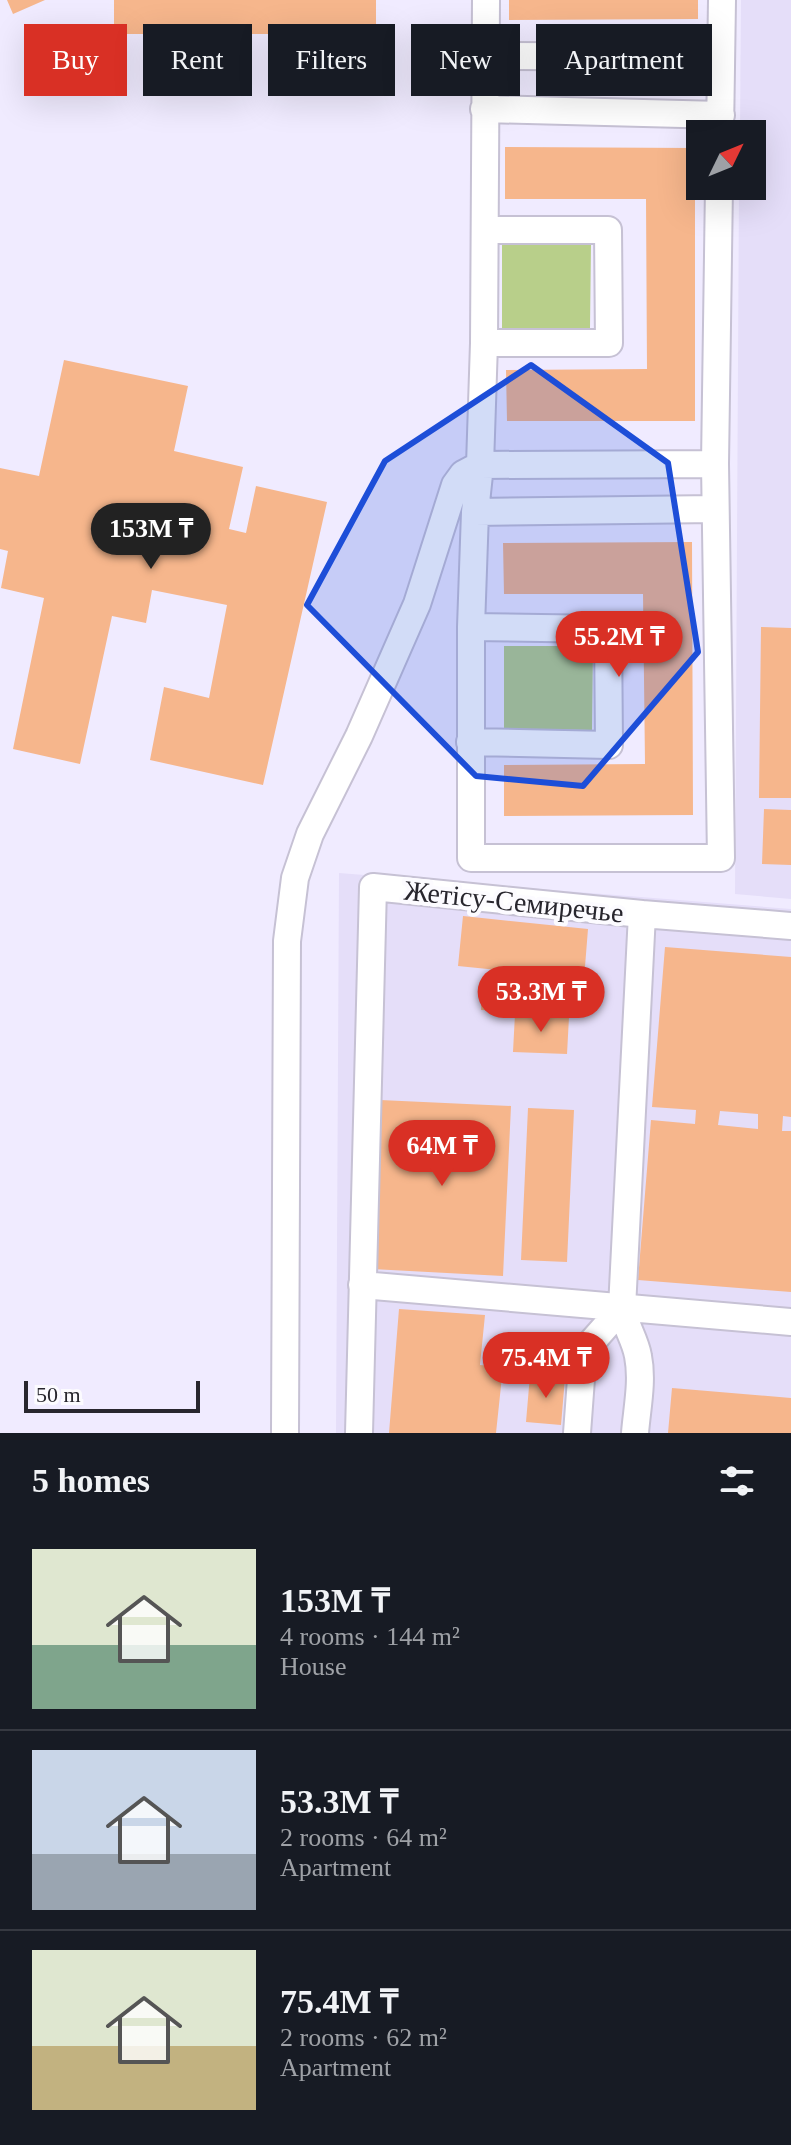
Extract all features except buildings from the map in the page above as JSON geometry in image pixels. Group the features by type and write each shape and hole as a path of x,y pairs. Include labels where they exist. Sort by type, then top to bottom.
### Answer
{"lane":[{"path":"486,0 486,24"},
{"path":"720,120 722,0"},
{"path":"520,56 720,57"},
{"path":"484,96 484,343 471,627 471,858 721,858 715,509 719,200"},
{"path":"484,109 686,122"},
{"path":"484,343 609,343 608,230 485,230"},
{"path":"285,1433 287,941 295,878 310,834 359,736 417,604 455,485 463,474 480,465 715,464"},
{"path":"475,512 715,509"},
{"path":"470,742 609,745 608,629 471,627"},
{"name":"Жетісу-Семиречье","path":"362,1285 373,887 791,926"},
{"name":"Жетісу-Семиречье","path":"622,1308 642,914"},
{"path":"359,1433 362,1285 791,1322"},
{"path":"577,1433 583,1352 622,1308"},
{"path":"622,1308 624,1323 635,1343 640,1373 635,1433"}],"highlighted area":[{"path":"531,365 668,463 698,652 583,786 476,776 307,605 385,461"}],"shaded area":[{"path":"741,0 791,0 791,899 735,894 739,200 766,200 766,120 740,120"},
{"path":"339,873 791,909 791,1433 336,1433"}],"green space":[{"path":"502,245 591,245 590,328 502,328"},
{"path":"504,646 593,646 592,730 504,729"}]}
